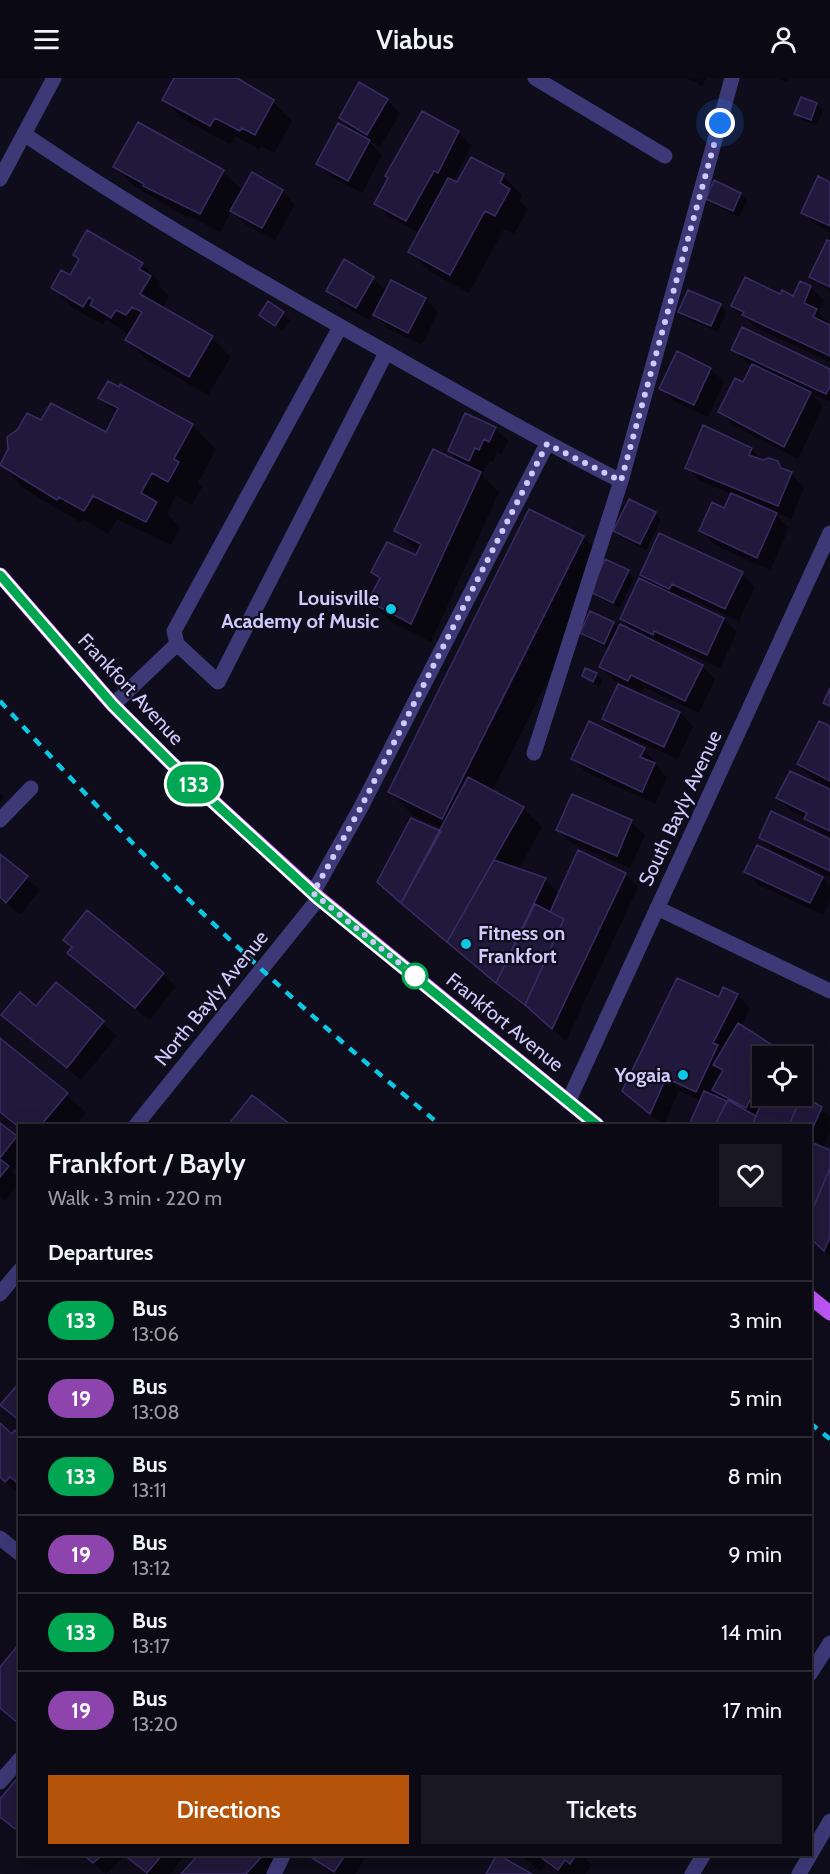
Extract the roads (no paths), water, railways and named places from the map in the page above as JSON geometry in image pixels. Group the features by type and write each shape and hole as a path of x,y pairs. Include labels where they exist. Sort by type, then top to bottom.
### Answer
{"main road":[{"name":"Frankfort Avenue","path":"0,575 113,705 316,895 596,1124"},
{"path":"812,1299 830,1313"}],"street":[{"path":"0,179 54,78"},
{"path":"535,78 665,156"},
{"path":"534,753 621,481 732,78"},
{"path":"24,134 211,252 340,327 547,444 621,481"},
{"path":"340,327 174,631 177,644 218,682 386,352"},
{"name":"North Bayly Avenue","path":"137,1124 316,895 547,444"},
{"name":"South Bayly Avenue","path":"568,1102 830,533"},
{"path":"113,705 177,644"},
{"path":"0,820 31,788"},
{"path":"657,908 830,991"},
{"path":"0,1294 18,1272"},
{"path":"0,1538 18,1552"},
{"path":"812,1671 830,1643"},
{"path":"0,1782 18,1761"},
{"path":"812,1852 830,1821"},
{"path":"274,1874 283,1856"},
{"path":"692,1874 703,1856"},
{"path":"799,1874 810,1856"}],"railway":[{"path":"0,701 117,827 238,948 337,1038 439,1124"},
{"path":"812,1425 830,1439"}],"place":[{"name":"Louisville Academy of Music","path":"391,609"},
{"name":"Fitness on Frankfort","path":"466,944"},
{"name":"Yogaia","path":"683,1075"}]}
